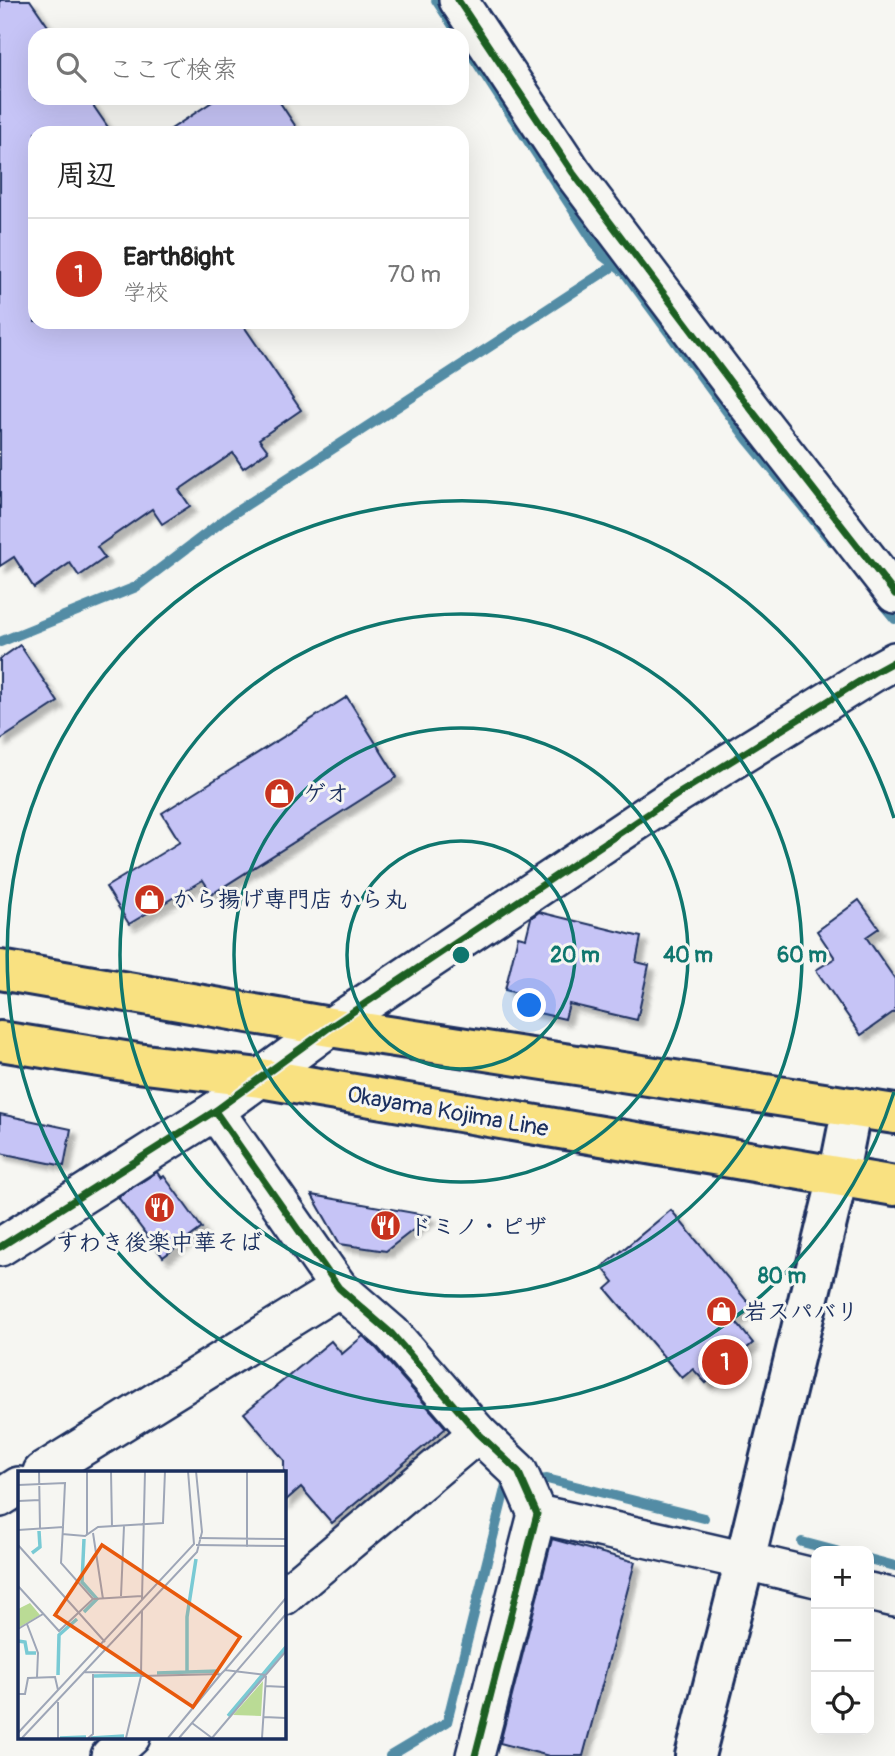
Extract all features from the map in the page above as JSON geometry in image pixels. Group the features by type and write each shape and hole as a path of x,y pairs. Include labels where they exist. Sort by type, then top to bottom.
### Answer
{"main road":[{"path":"0,970 330,1027 895,1114"},
{"name":"Okayama Kojima Line","path":"0,1041 137,1063 260,1078 895,1186"}],"street":[{"path":"458,0 573,173 750,408 895,594"},
{"path":"0,1247 215,1111 330,1027 678,794 895,661"},
{"path":"695,1756 838,1177 852,1107"},
{"path":"215,1111 339,1288 392,1334 527,1492 713,1555 811,1577"},
{"path":"44,1471 339,1288"},
{"path":"285,1595 478,1433"},
{"path":"0,1498 18,1487"},
{"path":"475,1756 527,1492"},
{"path":"874,1593 895,1598"},
{"path":"110,1756 130,1738"}],"building":[{"path":"0,0 30,0 49,28 28,28 28,105 93,105 107,126 28,126 28,329 246,329 301,410 259,439 268,451 243,468 233,453 179,490 190,506 162,524 152,509 97,547 105,558 79,576 70,563 34,588 14,557 0,566"},
{"path":"207,105 282,105 295,126 176,126"},
{"path":"20,645 58,702 0,740 0,659"},
{"path":"347,697 397,777 212,894 203,880 129,924 106,887 180,842 162,813"},
{"path":"859,900 879,928 866,937 895,979 895,1011 861,1035 816,970 835,958 817,931"},
{"path":"539,912 641,937 636,962 649,965 637,1020 569,1004 565,1019 530,1011 533,997 505,990 518,936 526,938 531,918"},
{"path":"0,1114 71,1129 64,1166 0,1153"},
{"path":"157,1172 161,1178 164,1176 202,1228 163,1257 118,1197"},
{"path":"312,1195 431,1216 386,1251 340,1244"},
{"path":"671,1210 752,1307 735,1321 753,1343 706,1383 693,1369 682,1378 606,1289 614,1282 602,1267"},
{"path":"363,1336 446,1428 332,1523 301,1487 285,1501 284,1460 244,1413 331,1341 342,1354"},
{"path":"552,1539 635,1562 583,1756 549,1756 500,1743"}],"waterway":[{"path":"436,0 454,28"},
{"path":"469,51 603,256 625,273 747,439 831,541"},
{"path":"0,642 136,587 228,517 615,265"},
{"path":"881,602 895,619"},
{"path":"390,1756 447,1722 506,1485 547,1479 704,1518"},
{"path":"802,1542 817,1546"},
{"path":"874,1560 895,1566"}],"cycle path":[{"path":"458,0 573,173 750,408 895,594"},
{"path":"0,1247 215,1111 330,1027 678,794 895,661"},
{"path":"215,1111 339,1288 392,1334 478,1433 518,1471 537,1514 475,1756"}],"place":[{"name":"ゲオ","path":"280,793"},
{"name":"から揚げ専門店 から丸","path":"149,899"},
{"name":"すわき後楽中華そば","path":"159,1208"},
{"name":"ドミノ・ピザ","path":"386,1226"},
{"name":"岩スパバリ","path":"721,1311"},
{"name":"Earth8ight","path":"725,1362"}]}
